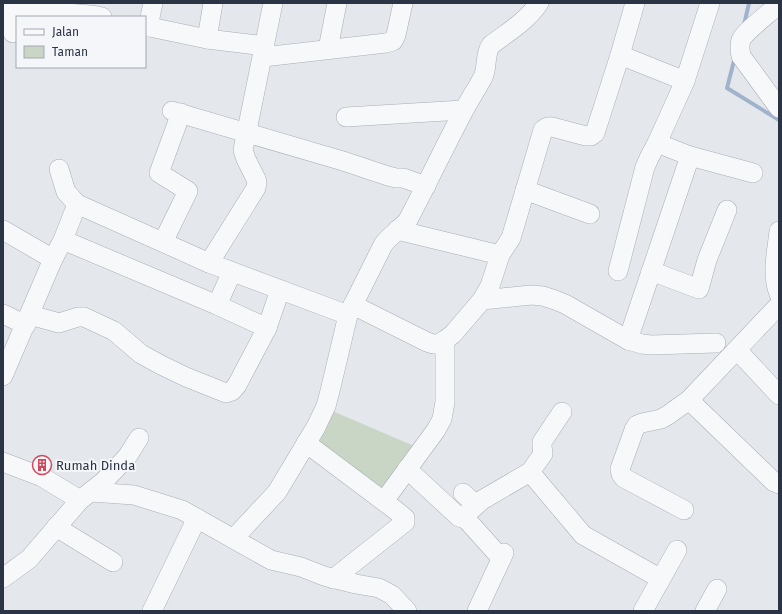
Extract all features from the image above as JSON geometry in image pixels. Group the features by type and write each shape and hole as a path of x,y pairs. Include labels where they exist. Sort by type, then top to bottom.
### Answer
{"street":[{"path":"153,3 146,27 264,51 328,49 393,41 396,35 403,3"},
{"path":"206,39 213,3"},
{"path":"209,263 256,188 257,184 243,150 273,3"},
{"path":"328,49 337,3"},
{"path":"234,538 277,492 316,427 326,406 351,310 383,245 387,239 408,220 426,186 463,110 482,78 485,71 487,54 491,45 526,18 539,3"},
{"path":"59,169 66,192 77,204 232,272 280,290 351,310 427,342 439,344 452,334 482,300 490,286 500,255 511,238 543,130 548,126 552,126 586,136 591,136 595,133 635,3"},
{"path":"618,271 643,172 685,81 710,3"},
{"path":"779,4 747,32 742,39 739,49 741,56 779,108"},
{"path":"13,33 15,10 95,11"},
{"path":"620,55 685,81"},
{"path":"346,117 463,110"},
{"path":"163,242 188,191 159,173 176,112 426,186"},
{"path":"657,143 690,156 753,172"},
{"path":"628,340 690,156"},
{"path":"525,190 590,214"},
{"path":"3,376 53,259 63,240 77,204"},
{"path":"652,271 699,289 707,260 727,210"},
{"path":"3,230 53,259"},
{"path":"397,230 500,255"},
{"path":"779,231 775,272 776,286 779,294"},
{"path":"63,240 217,305 267,328"},
{"path":"217,305 232,272"},
{"path":"3,314 28,320 59,323 78,317 84,317 114,331 141,354 161,365 226,393 232,391 237,386 267,328 280,290"},
{"path":"482,300 531,295 543,296 564,304 628,340 642,344 716,343"},
{"path":"684,510 624,478 621,474 620,469 634,430 637,425 661,419 689,400 779,305"},
{"path":"384,501 436,430 442,419 445,402 445,340"},
{"path":"736,350 779,395"},
{"path":"689,400 774,482 779,484"},
{"path":"462,518 470,499 482,500 530,472 543,454 542,442 562,412"},
{"path":"7,570 29,559 85,496 103,482 127,457 139,438"},
{"path":"306,443 405,518 405,522 333,578"},
{"path":"3,462 85,496 134,495 182,510 271,560 301,567 324,576 379,588 392,595 407,611"},
{"path":"407,469 459,517 466,519 503,555 477,611"},
{"path":"530,472 583,535 661,579"},
{"path":"152,611 197,518"},
{"path":"56,527 113,562"},
{"path":"643,611 677,550"},
{"path":"705,611 717,589"}],"green space":[{"path":"328,409 414,446 377,501 309,452"}],"waterway":[{"path":"744,25 749,3"},
{"path":"735,57 727,88 779,120"}],"place":[{"name":"Rumah Dinda","path":"42,465"}]}
